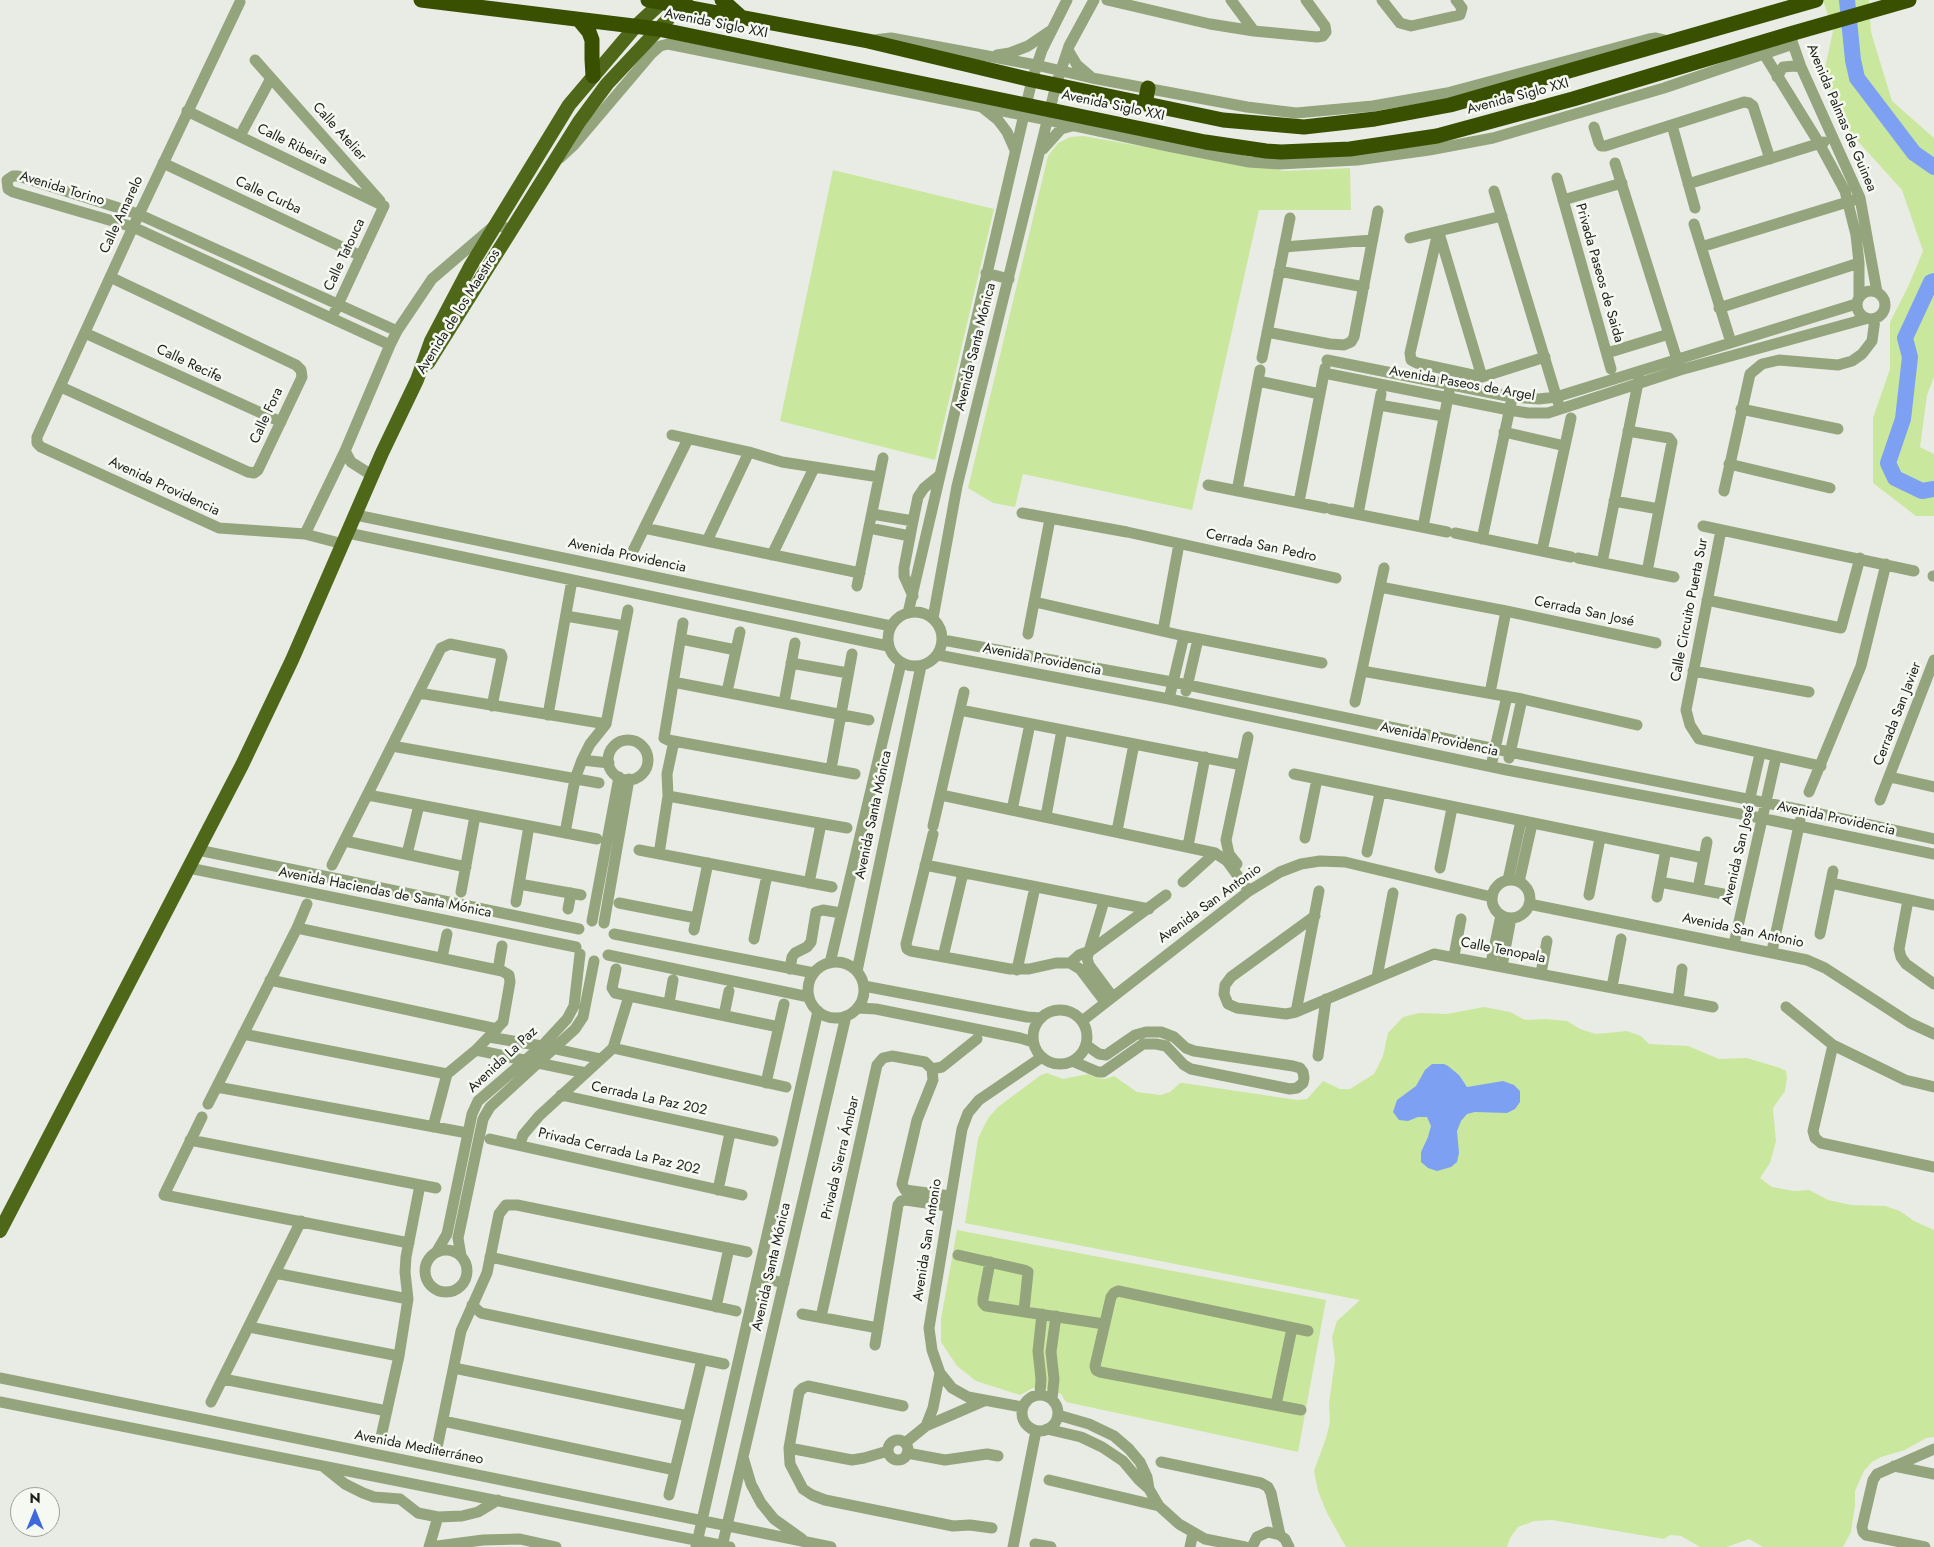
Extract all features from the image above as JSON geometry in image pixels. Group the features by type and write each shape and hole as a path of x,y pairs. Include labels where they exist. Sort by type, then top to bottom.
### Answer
{"highway":[{"name":"Avenida Siglo XXI","path":"421,0 658,29 699,43 880,80 962,90 1024,110 1205,142 1265,158 1350,149 1437,136 1575,106 1792,39 1828,23 1909,0"},
{"path":"722,0 746,20"},
{"name":"Avenida Siglo XXI","path":"658,1 683,3 746,20 868,41 1032,80 1224,120 1304,127 1449,99 1674,42 1816,0"},
{"path":"579,20 589,32 592,40 594,76"},
{"path":"1145,104 1148,88"},
{"path":"962,90 982,107"}],"main road":[{"name":"Avenida de los Maestros","path":"417,380 431,341 470,267 569,105 658,1"},
{"name":"Avenida de los Maestros","path":"417,380 440,346 578,122 607,84 683,3"},
{"path":"0,1231 242,765 284,677 417,380"}],"street":[{"name":"Avenida Santa Mónica","path":"908,613 1024,110 1036,65 1051,30 1067,0"},
{"name":"Avenida Santa Mónica","path":"933,618 957,486 1056,85 1068,50 1084,15 1094,0"},
{"path":"1107,0 1210,24 1254,31 1323,36 1326,32 1325,26 1306,0"},
{"path":"1231,0 1254,31"},
{"path":"1382,0 1400,23 1412,26 1460,15 1462,8 1456,0"},
{"name":"Calle Amarelo","path":"37,443 37,438 138,214 240,2"},
{"path":"988,56 1010,53 1028,46 1051,30"},
{"name":"Avenida Siglo XXI","path":"868,41 891,38 1247,107 1296,113 1374,113"},
{"name":"Avenida Siglo XXI","path":"1575,106 1664,88 1764,54 1792,39"},
{"name":"Avenida Palmas de Guinea","path":"1792,39 1801,67 1860,198 1877,292"},
{"name":"Avenida Siglo XXI","path":"549,167 574,145 660,46 668,44 699,43 792,68 880,80 982,107 1024,110"},
{"path":"1068,50 1077,65 1092,78"},
{"name":"Avenida Palmas de Guinea","path":"1764,54 1819,143 1848,201 1856,235 1859,263 1858,300"},
{"name":"Calle Atelier","path":"255,60 384,206"},
{"path":"1777,77 1783,67 1801,67"},
{"path":"240,136 271,78"},
{"path":"1594,127 1599,143 1601,146 1605,146 1744,102 1753,106 1770,159"},
{"path":"982,107 1003,126 1015,150"},
{"name":"Calle Ribeira","path":"187,111 384,206"},
{"name":"Avenida Siglo XXI","path":"1049,115 1073,126 1168,146 1265,158"},
{"path":"1672,125 1695,208"},
{"path":"1038,155 1061,129 1073,126"},
{"path":"1688,184 1833,139"},
{"name":"Calle Curba","path":"163,163 361,256"},
{"path":"1615,163 1679,365"},
{"name":"Avenida Torino","path":"390,345 133,226 13,192 3,184 9,178 18,176 138,214 397,331"},
{"name":"Privada Paseos de Saida","path":"1557,178 1611,369"},
{"name":"Privada Paseos de Saida","path":"1563,200 1622,183"},
{"path":"1494,191 1561,409"},
{"path":"1701,247 1860,198"},
{"name":"Calle Tatouca","path":"332,317 384,206"},
{"path":"1267,332 1344,346 1352,342 1378,211"},
{"path":"1410,238 1502,216"},
{"path":"1237,491 1290,218"},
{"path":"1694,224 1730,339 1858,300 1867,292 1877,292 1884,299 1885,309 1883,314 1870,319 1858,313 1858,300"},
{"path":"305,534 345,451 390,345 397,331 432,278 495,225 511,228"},
{"path":"1438,232 1410,352 1411,360 1417,363 1482,376 1545,357"},
{"path":"1438,232 1482,376"},
{"path":"1284,247 1372,240"},
{"path":"1719,308 1859,263"},
{"path":"1279,271 1364,287"},
{"path":"986,273 1008,279"},
{"name":"Calle Fora","path":"61,387 248,472 254,472 258,470 302,377 301,370 296,365 110,277"},
{"path":"1724,491 1750,374 1762,364 1779,360 1838,365 1852,361 1862,354 1872,340 1870,319"},
{"name":"Avenida Paseos de Argel","path":"1327,360 1512,397 1539,399 1556,396 1639,371 1736,354 1870,319"},
{"name":"Calle Recife","path":"85,333 281,422"},
{"name":"Privada Paseos de Saida","path":"1607,353 1669,334"},
{"name":"Avenida Paseos de Argel","path":"1324,373 1509,410 1528,413 1548,413 1638,383 1730,339"},
{"path":"1299,502 1330,344"},
{"path":"1260,370 1320,394"},
{"path":"1602,563 1639,371"},
{"path":"1422,527 1450,385"},
{"path":"1482,539 1512,397"},
{"path":"1358,514 1380,400 1443,416"},
{"path":"1741,410 1838,430"},
{"path":"1542,551 1571,418"},
{"path":"1628,430 1671,440 1646,572"},
{"path":"1504,432 1565,446"},
{"path":"672,435 749,452 782,462 879,478"},
{"path":"632,553 688,439"},
{"name":"Avenida Providencia","path":"37,443 41,447 219,528 346,539 572,580 888,646"},
{"path":"345,451 351,462 373,476"},
{"path":"707,541 749,452"},
{"path":"857,586 883,458"},
{"path":"1729,464 1830,488"},
{"path":"772,555 814,468"},
{"path":"913,596 904,576 912,521 918,497 924,488 940,475"},
{"path":"1208,485 1674,577"},
{"path":"1614,501 1659,509"},
{"name":"Cerrada San Pedro","path":"1022,513 1127,532 1336,578"},
{"path":"872,514 912,521"},
{"name":"Avenida Providencia","path":"356,516 891,626"},
{"path":"1028,634 1050,519"},
{"path":"1703,526 1721,530"},
{"path":"644,528 860,573"},
{"path":"869,528 910,536"},
{"name":"Calle Circuito Puerta Sur","path":"1821,766 1699,739 1690,725 1686,710 1721,530 1914,571"},
{"path":"1163,631 1179,544"},
{"path":"1707,600 1841,628 1860,558"},
{"path":"1809,792 1861,666 1886,564"},
{"path":"1355,702 1384,568"},
{"path":"548,715 572,580"},
{"name":"Cerrada San José","path":"1380,587 1506,611 1656,643"},
{"path":"1035,602 1198,639 1322,663"},
{"path":"565,833 575,779 582,760 590,744 606,724 628,610"},
{"path":"1490,693 1506,611"},
{"path":"908,613 924,613 933,618 942,631 943,640 938,655 930,663 921,666 910,666 901,663 892,655 888,646 888,635 891,626 900,617 908,613"},
{"path":"566,616 625,626"},
{"path":"683,623 663,734 664,738 855,774"},
{"path":"728,692 740,632"},
{"path":"1169,699 1184,636"},
{"path":"680,639 736,650"},
{"path":"1184,702 1198,639"},
{"name":"Avenida Providencia","path":"943,640 1174,682 1495,749 1766,802 1802,810 1933,847"},
{"path":"784,703 795,643"},
{"path":"332,865 445,645 450,644 501,654 492,706"},
{"path":"831,769 852,654"},
{"name":"Avenida Providencia","path":"938,655 1169,699 1507,770 1746,815 1798,827 1933,847"},
{"name":"Cerrada San Javier","path":"1880,800 1934,660"},
{"path":"791,663 848,673"},
{"name":"Avenida Santa Mónica","path":"830,963 901,663"},
{"name":"Avenida Santa Mónica","path":"856,970 921,666"},
{"path":"1362,671 1507,696 1637,725"},
{"path":"1693,671 1809,692"},
{"path":"673,682 869,720"},
{"path":"964,692 926,865 906,944 907,949 911,952 1017,970 1056,962 1070,963 1080,969 1108,999"},
{"path":"419,693 606,724"},
{"path":"1490,766 1507,696"},
{"path":"1507,770 1522,699"},
{"path":"960,710 1242,765"},
{"path":"1012,810 1030,724"},
{"path":"1046,816 1062,730"},
{"path":"1248,737 1226,840 1229,854 1252,889"},
{"path":"622,741 637,742 643,746 648,755 645,771 640,776 624,778 611,770 609,756 612,748 622,741"},
{"path":"659,854 668,796 667,774 674,741"},
{"path":"1117,831 1134,744"},
{"path":"392,746 599,783"},
{"path":"1746,815 1760,754"},
{"path":"648,755 670,759"},
{"path":"1188,846 1205,757"},
{"path":"1766,802 1776,757"},
{"path":"582,760 609,763"},
{"path":"645,771 667,774"},
{"path":"1294,774 1452,808 1704,858"},
{"name":"Cerrada San Javier","path":"1890,777 1934,787"},
{"path":"598,922 624,778"},
{"path":"1305,838 1317,779"},
{"path":"1367,852 1380,793"},
{"path":"368,795 597,839"},
{"path":"940,795 1215,853 1227,861 1252,889"},
{"path":"668,796 847,828"},
{"name":"Avenida San José","path":"1734,944 1766,802"},
{"path":"407,854 419,805"},
{"path":"1440,868 1452,808"},
{"path":"1772,952 1802,810"},
{"path":"461,892 476,816"},
{"path":"1514,881 1526,823"},
{"path":"809,883 822,824"},
{"path":"516,902 529,826"},
{"path":"1589,894 1600,838"},
{"path":"345,841 466,867"},
{"path":"1698,889 1707,842"},
{"name":"Avenida Haciendas de Santa Mónica","path":"198,850 579,929"},
{"path":"639,850 832,887"},
{"path":"1657,897 1666,850"},
{"path":"1183,882 1215,853"},
{"name":"Avenida San Antonio","path":"1082,1021 1252,889 1280,872 1301,864 1320,861 1345,862 1492,897"},
{"path":"694,930 708,863"},
{"path":"926,865 1149,909"},
{"name":"Avenida Haciendas de Santa Mónica","path":"189,868 578,950"},
{"path":"943,957 963,873"},
{"path":"754,939 767,875"},
{"path":"1820,934 1832,877 1908,900 1934,905"},
{"path":"1514,881 1528,891 1529,904 1519,916 1506,917 1494,907 1492,897 1497,886 1514,881"},
{"path":"1660,882 1722,894"},
{"path":"520,884 576,894 568,909"},
{"path":"1017,970 1035,887"},
{"path":"1296,1012 1319,891"},
{"path":"1377,977 1393,893"},
{"path":"1070,963 1079,955 1090,951 1166,895"},
{"path":"1104,900 1090,951 1086,958 1088,965 1108,999"},
{"path":"1908,900 1899,949 1901,957 1906,964 1934,984"},
{"path":"619,903 696,918"},
{"path":"208,1104 297,928 307,904"},
{"name":"Avenida San Antonio","path":"1529,904 1807,960 1825,968 1910,1023 1934,1034"},
{"path":"790,969 792,958 811,942 816,912 823,910 841,913"},
{"name":"Calle Tenopala","path":"1315,916 1231,977 1225,984 1224,994 1228,1004 1236,1008 1286,1014 1296,1012 1434,954 1454,956 1713,1006"},
{"path":"1496,965 1506,917"},
{"path":"1454,956 1462,919"},
{"path":"598,922 609,927 614,934 614,948 602,959 594,960 586,958 578,950 575,938 582,925 598,922"},
{"path":"297,928 498,970 508,975 510,982 502,1022 476,1050 447,1074 433,1127"},
{"path":"442,958 447,934"},
{"path":"614,934 814,974"},
{"path":"1612,987 1621,938"},
{"path":"1541,973 1546,941"},
{"path":"498,970 502,946"},
{"name":"Avenida La Paz","path":"437,1251 447,1234 472,1114 478,1101 542,1046 567,1020 574,1006 578,950"},
{"path":"608,955 809,997"},
{"name":"Avenida La Paz","path":"463,1260 458,1238 483,1119 490,1107 575,1029 583,1017 594,960"},
{"path":"839,962 849,965 856,970 864,986 863,999 858,1008 846,1016 829,1017 813,1006 809,997 810,982 814,974 821,967 839,962"},
{"path":"616,969 612,991 779,1027"},
{"path":"1678,1000 1682,969"},
{"path":"270,980 601,1059"},
{"path":"669,1004 673,980"},
{"path":"864,986 1027,1017 1041,1018"},
{"path":"724,1014 729,991"},
{"path":"629,996 613,1048 786,1087"},
{"path":"1318,1056 1326,999"},
{"path":"766,1082 784,1004"},
{"path":"858,1008 876,1008 1033,1042"},
{"path":"1786,1008 1833,1046 1905,1080 1934,1087"},
{"name":"Avenida Santa Mónica","path":"697,1543 759,1277 818,1010"},
{"path":"1072,1062 1083,1052 1086,1045 1086,1028 1075,1014 1057,1010 1048,1012 1036,1025 1033,1042 1042,1057 1056,1064 1072,1062 1098,1072 1103,1072 1121,1053 1135,1035 1146,1032 1161,1032 1174,1037 1186,1048 1200,1052 1300,1068 1304,1072 1304,1078 1303,1083 1297,1088 1290,1088 1196,1070 1184,1065 1166,1046 1143,1044 1121,1053 1106,1055 1099,1054 1086,1045"},
{"name":"Avenida Santa Mónica","path":"725,1546 726,1525 846,1016"},
{"path":"243,1034 447,1074"},
{"path":"949,1201 905,1190 902,1184 917,1120 933,1080 932,1068 942,1067 977,1038"},
{"path":"1833,1046 1813,1131 1815,1138 1821,1143 1934,1167"},
{"name":"Cerrada La Paz 202","path":"520,1145 523,1134 528,1127 613,1048"},
{"name":"Cerrada La Paz 202","path":"476,1050 586,1073"},
{"path":"1196,1070 1200,1052"},
{"name":"Privada Sierra Ámbar","path":"821,1317 878,1066 883,1058 892,1056 926,1062 932,1068"},
{"name":"Avenida San Antonio","path":"1022,1407 968,1397 952,1388 940,1373 932,1350 929,1328 962,1129 968,1113 980,1100 1042,1057"},
{"path":"217,1087 462,1132"},
{"name":"Cerrada La Paz 202","path":"561,1096 773,1141"},
{"path":"202,1116 164,1195 409,1243"},
{"path":"718,1190 730,1133"},
{"name":"Privada Cerrada La Paz 202","path":"490,1139 742,1196"},
{"path":"190,1140 436,1188"},
{"path":"381,1437 399,1356 408,1299 405,1272 406,1257 420,1185"},
{"path":"876,1345 898,1205 901,1201 905,1200 949,1201"},
{"path":"437,1448 461,1331 487,1273 500,1214 506,1205 511,1204 747,1252"},
{"path":"211,1402 300,1221"},
{"path":"716,1307 729,1248"},
{"path":"479,1292 466,1288 458,1288 451,1291 437,1290 426,1280 427,1260 437,1251 454,1252 473,1270 487,1273"},
{"path":"958,1255 1028,1272 1024,1311"},
{"path":"406,1257 427,1260"},
{"path":"490,1257 736,1311"},
{"path":"458,1288 466,1278 463,1260"},
{"path":"990,1262 983,1303 986,1306 1104,1324"},
{"path":"405,1272 425,1274"},
{"path":"275,1273 408,1299"},
{"path":"759,1277 784,1283"},
{"path":"1301,1410 1100,1372 1096,1370 1095,1366 1111,1297 1118,1291 1308,1331"},
{"path":"472,1305 481,1313 724,1364"},
{"path":"802,1314 878,1328"},
{"path":"1040,1394 1041,1379 1038,1362 1042,1314"},
{"path":"1052,1399 1054,1379 1051,1361 1056,1316"},
{"path":"249,1327 399,1356"},
{"path":"1276,1405 1292,1328"},
{"path":"669,1495 702,1359"},
{"path":"1038,1362 1051,1361"},
{"path":"454,1368 688,1416"},
{"path":"789,1448 852,1460 888,1451 891,1457 902,1458 906,1448 926,1426 933,1408 940,1373"},
{"name":"Avenida Mediterráneo","path":"0,1378 831,1547"},
{"path":"223,1379 387,1411"},
{"path":"903,1406 808,1386 803,1388 799,1392 789,1448 790,1464 803,1489 812,1495 826,1500 953,1526 970,1525 992,1528"},
{"path":"1013,1547 1042,1430 1054,1424 1058,1415 1058,1409 1052,1399 1040,1394 1027,1399 1022,1407 1024,1422 1031,1429 1042,1430 1081,1437 1102,1447 1123,1461 1138,1480 1149,1489 1159,1506 1179,1524 1205,1539 1245,1547"},
{"path":"926,1426 984,1401"},
{"path":"0,1402 498,1500 697,1543 725,1546"},
{"path":"152,1432 157,1410"},
{"path":"1058,1415 1089,1424 1114,1436 1130,1449 1140,1462 1147,1477 1149,1489"},
{"path":"443,1421 675,1470"},
{"path":"906,1448 945,1460 986,1454 998,1456"},
{"path":"1925,1547 1866,1535 1862,1527 1872,1480 1876,1474 1934,1449"},
{"path":"742,1456 751,1484 761,1503 774,1519 805,1542"},
{"path":"1161,1462 1261,1483 1268,1487 1280,1535"},
{"path":"322,1465 345,1484 363,1493 374,1497 400,1499 418,1513 438,1517 462,1516 478,1512 498,1500"},
{"path":"1894,1466 1934,1474"},
{"path":"1049,1480 1159,1506"},
{"path":"438,1517 429,1547 483,1540 520,1539 556,1547"},
{"path":"1252,1547 1257,1537 1274,1532 1285,1539 1289,1547"},
{"path":"1190,1547 1193,1533"},
{"path":"1035,1544 1050,1547"}],"green space":[{"path":"1823,0 1869,0 1871,32 1892,101 1934,138 1934,377 1927,395 1920,447 1934,454 1934,516 1916,516 1873,483 1873,418 1890,369 1890,322 1908,287 1923,251 1902,190 1845,127 1823,77 1833,31"},
{"path":"1083,136 1284,171 1350,168 1351,210 1259,210 1192,510 1023,474 1015,507 993,503 968,488 1048,156 1058,143 1070,137"},
{"path":"833,170 994,209 935,460 780,421"},
{"path":"1484,1007 1510,1012 1525,1020 1567,1021 1580,1029 1596,1034 1627,1031 1641,1036 1649,1044 1688,1046 1719,1059 1747,1058 1780,1068 1786,1071 1787,1077 1785,1091 1773,1108 1776,1141 1770,1163 1760,1178 1772,1187 1794,1191 1809,1190 1828,1200 1851,1205 1885,1206 1900,1211 1914,1221 1934,1230 1934,1437 1926,1438 1905,1450 1881,1457 1872,1462 1864,1471 1855,1491 1851,1532 1843,1547 1763,1547 1749,1539 1727,1547 1700,1547 1681,1536 1670,1535 1664,1539 1552,1520 1534,1521 1518,1527 1510,1538 1507,1547 1346,1547 1327,1513 1318,1491 1314,1471 1330,1422 1329,1404 1335,1360 1332,1337 1337,1321 1360,1300 965,1223 978,1139 984,1126 998,1107 1041,1075 1047,1073 1063,1079 1088,1074 1105,1079 1114,1076 1137,1092 1161,1095 1170,1092 1180,1083 1183,1083 1297,1100 1307,1099 1323,1081 1340,1089 1350,1089 1374,1074 1383,1056 1388,1033 1403,1017 1419,1013 1447,1014"},
{"path":"957,1230 1326,1300 1298,1452 1066,1402 1061,1394 1044,1388 1033,1388 1020,1395 976,1381 957,1366 941,1342 941,1319"}],"water":[{"path":"1432,1064 1448,1066 1459,1075 1467,1087 1503,1081 1514,1085 1520,1091 1520,1102 1515,1109 1507,1113 1475,1112 1467,1114 1461,1121 1457,1131 1459,1153 1457,1162 1451,1167 1437,1171 1428,1168 1421,1162 1421,1152 1431,1126 1427,1117 1418,1117 1408,1121 1399,1120 1393,1112 1397,1100 1416,1086 1425,1070"}],"waterway":[{"path":"1847,0 1853,60 1857,78 1914,153 1934,167"},
{"path":"1934,281 1931,282 1905,338 1910,357 1903,419 1888,463 1895,478 1922,491 1934,489"}]}
